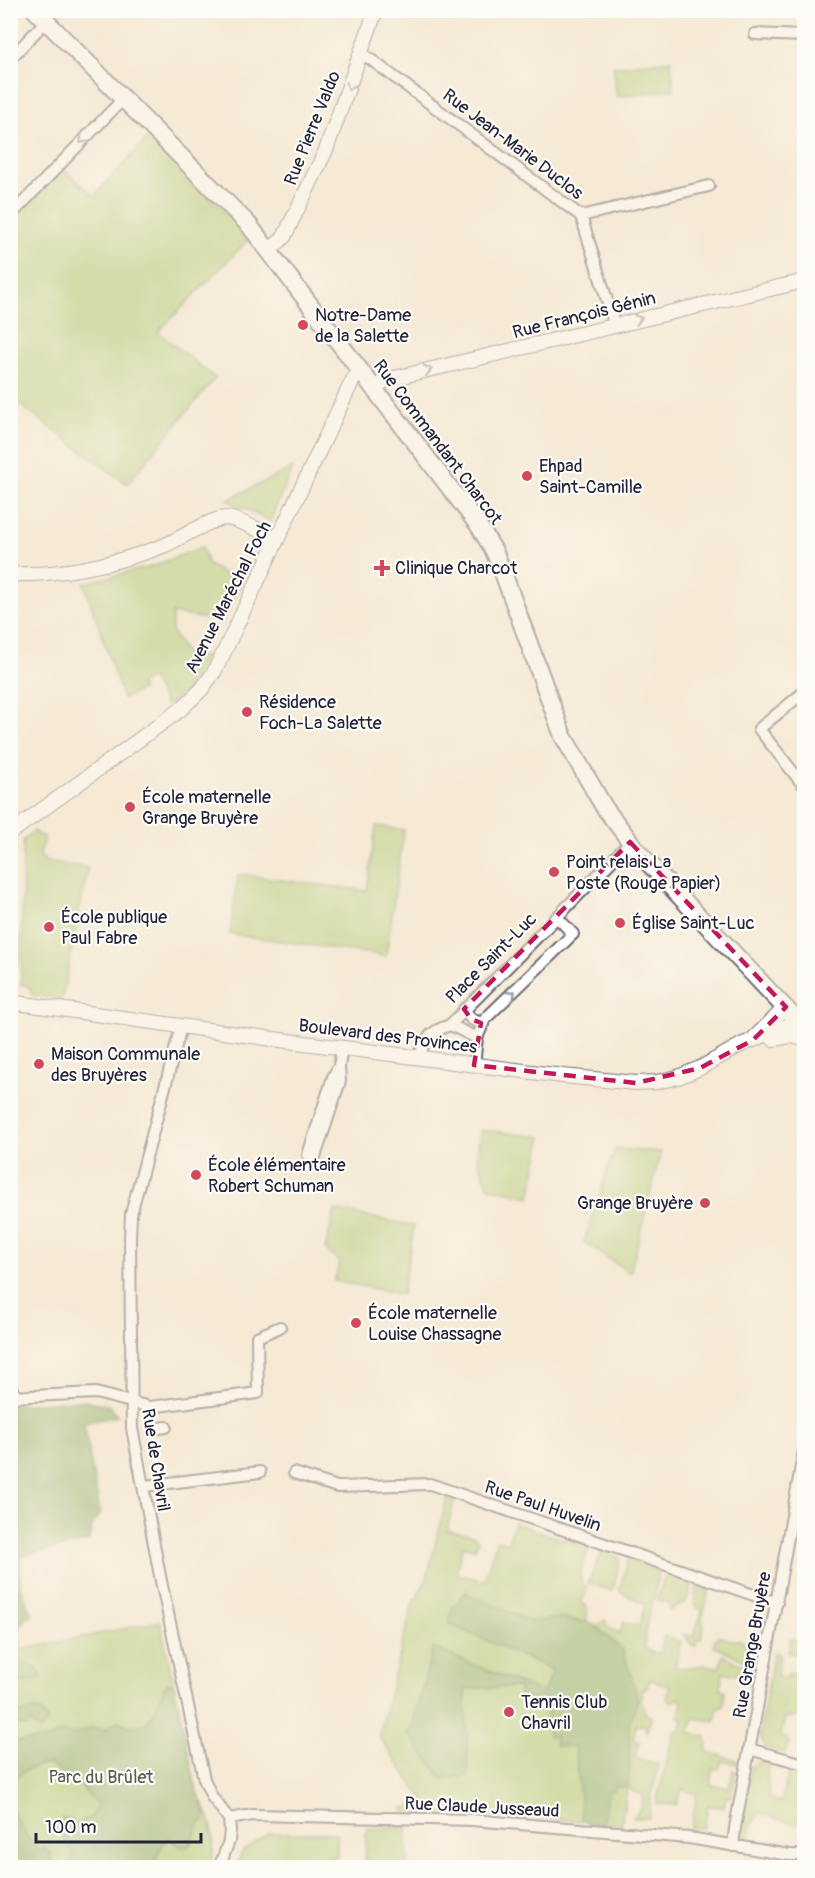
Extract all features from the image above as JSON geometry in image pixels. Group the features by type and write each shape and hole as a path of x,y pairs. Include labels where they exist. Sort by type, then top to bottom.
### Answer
{"main road":[{"name":"Rue Pierre Valdo","path":"269,251 284,237 326,150 376,10"},
{"name":"Rue Commandant Charcot","path":"40,16 249,225 478,526 494,551 563,736 604,807 630,842 721,942 795,1018"},
{"name":"Rue François Génin","path":"374,388 386,380 804,281"},
{"name":"Avenue Maréchal Foch","path":"10,833 164,723 193,699 214,672 346,394 354,378 362,373"},
{"path":"10,574 66,570 125,558 164,546 214,520 225,518 277,539"},
{"name":"Boulevard des Provinces","path":"10,1002 342,1048 636,1083 657,1082 678,1077 753,1040 786,1027 795,1018"},
{"name":"Boulevard des Provinces","path":"753,1040 791,1036 804,1039"}],"street":[{"path":"10,59 40,16"},
{"path":"755,34 804,36"},
{"name":"Rue Jean-Marie Duclos","path":"362,53 581,216 615,326"},
{"path":"10,216 123,98"},
{"path":"581,216 709,186"},
{"path":"804,692 759,729 804,786"},
{"name":"Place Saint-Luc","path":"420,1058 422,1046 427,1037 438,1029 450,1025 630,842"},
{"name":"Place Saint-Luc","path":"481,1023 573,934 557,917"},
{"path":"465,1009 471,1019 481,1023 474,1065"},
{"name":"Place Saint-Luc","path":"450,1025 477,1038"},
{"name":"Rue de Chavril","path":"181,1027 131,1214 130,1404 132,1428 157,1562 204,1779 212,1797 229,1819"},
{"path":"339,1066 333,1077 308,1155 315,1157 340,1081 339,1066 342,1048"},
{"path":"10,1385 13,1397 96,1393 130,1404 150,1407 258,1393 257,1336 280,1327"},
{"name":"Rue Grange Bruyère","path":"733,1846 804,1450"},
{"path":"144,1486 260,1472"},
{"name":"Rue Paul Huvelin","path":"294,1473 337,1487 430,1484 777,1603"},
{"path":"749,1749 804,1764"},
{"name":"Rue Claude Jusseaud","path":"229,1819 253,1815 472,1820 689,1838 789,1855 804,1855"},
{"path":"219,1868 229,1841 229,1819"}],"highlighted area":[{"path":"630,842 786,1007 753,1040 700,1068 636,1083 474,1065 481,1023 471,1019 464,1009"}],"green space":[{"path":"671,60 674,89 617,97 613,67"},
{"path":"151,135 250,238 158,332 215,378 127,484 11,398 10,221 62,168 94,196"},
{"path":"293,468 270,521 227,500"},
{"path":"202,547 208,565 241,583 223,622 172,613 172,632 186,654 206,657 183,693 166,706 151,678 140,684 143,689 123,699 84,583 154,566"},
{"path":"376,826 404,830 386,956 230,934 238,874 367,891"},
{"name":"École publique Paul Fabre","path":"34,831 37,835 44,836 40,856 46,861 88,868 62,999 31,995 31,990 26,985 21,985 23,840"},
{"path":"480,1130 542,1137 530,1197 489,1187 477,1157"},
{"path":"615,1149 661,1152 630,1273 584,1242"},
{"path":"335,1210 414,1226 402,1294 334,1281 340,1262 325,1249"},
{"path":"86,1400 110,1406 118,1416 84,1423 100,1513 92,1525 89,1541 21,1556 20,1585 32,1615 21,1623 17,1633 12,1636 11,1405"},
{"name":"Tennis Club Chavril","path":"447,1499 454,1501 447,1530 474,1536 478,1541 475,1549 463,1546 457,1567 458,1574 484,1581 497,1540 508,1543 514,1523 589,1548 580,1575 583,1585 588,1588 581,1602 587,1607 587,1622 596,1626 605,1620 609,1628 620,1633 623,1623 640,1626 645,1604 619,1591 628,1560 660,1571 647,1621 644,1648 659,1654 664,1636 681,1642 675,1667 707,1665 719,1668 723,1655 739,1664 754,1666 753,1678 723,1672 720,1689 725,1690 723,1707 718,1708 715,1721 694,1718 689,1732 706,1737 707,1752 737,1760 737,1764 722,1761 719,1769 713,1768 711,1785 729,1787 733,1770 737,1771 731,1797 726,1797 724,1806 721,1808 708,1805 704,1828 691,1827 697,1794 682,1789 676,1805 656,1804 674,1731 680,1731 683,1718 678,1717 682,1702 677,1698 675,1702 668,1700 670,1687 649,1679 648,1687 643,1689 641,1700 646,1715 652,1716 647,1732 645,1725 636,1725 633,1740 640,1742 635,1758 659,1765 649,1818 633,1818 642,1807 643,1794 633,1792 628,1784 621,1824 586,1824 585,1821 478,1815 406,1816 404,1808 427,1804 381,1740 380,1730 414,1599 418,1600 418,1593 426,1581"},
{"path":"602,1551 620,1558 613,1591 588,1583"},
{"name":"Parc du Brûlet","path":"10,1571 21,1650 160,1621 197,1793 212,1829 213,1848 209,1867 11,1867"},
{"path":"667,1573 693,1582 686,1602 674,1607 673,1610 669,1610 669,1603 659,1601 657,1598"},
{"path":"698,1584 710,1587 702,1620 704,1625 701,1639 697,1639 695,1646 683,1634 694,1636 702,1611 695,1603"},
{"path":"467,1591 469,1596 531,1622 560,1618 592,1623 623,1650 638,1699 629,1724 630,1772 627,1788 615,1786 614,1791 609,1791 602,1824 586,1824 582,1821 575,1747 555,1745 555,1736 548,1736 546,1697 520,1698 519,1687 465,1689 468,1775 443,1780 408,1733 410,1733 433,1648 543,1693 553,1670 449,1624 453,1607"},
{"path":"718,1635 730,1640 741,1640 757,1652 756,1663 745,1661 713,1645"},
{"path":"790,1639 804,1642 804,1716 785,1718 781,1736 789,1741 785,1753 766,1748 759,1735 774,1652 780,1653 777,1676 788,1678 788,1673 795,1674 798,1655 788,1652"},
{"path":"10,1647 18,1659 36,1668 42,1677 35,1682 11,1683"},
{"path":"167,1683 174,1685 197,1793 206,1814 205,1819 198,1826 188,1847 181,1847 168,1838 156,1859 156,1867 69,1867 73,1853 63,1837 62,1818 72,1819 76,1827 83,1820 92,1817 97,1803 73,1775 63,1773 48,1764 27,1770 11,1784 11,1742 48,1739 61,1732 74,1734 93,1728 105,1729 118,1721 129,1726 146,1724"},
{"path":"41,1711 48,1721 40,1731 31,1723 26,1727 16,1724 15,1714"},
{"path":"761,1761 770,1762 767,1774 770,1799 781,1802 790,1768 804,1772 804,1820 797,1825 760,1813 752,1824 749,1837 746,1838 740,1830 751,1767"},
{"path":"11,1807 30,1840 39,1850 45,1848 51,1854 50,1867 11,1867"},
{"path":"366,1828 407,1828 408,1864 365,1863"},
{"path":"269,1833 337,1833 337,1857 297,1862 293,1867 236,1867 242,1852"}],"place":[{"name":"Notre-Dame de la Salette","path":"303,325"},
{"name":"Ehpad Saint-Camille","path":"527,476"},
{"name":"Clinique Charcot","path":"382,568"},
{"name":"Résidence Foch-La Salette","path":"247,712"},
{"name":"École maternelle Grange Bruyère","path":"130,807"},
{"name":"Point relais La Poste (Rouge Papier)","path":"554,872"},
{"name":"Église Saint-Luc","path":"620,923"},
{"name":"École publique Paul Fabre","path":"49,927"},
{"name":"Maison Communale des Bruyères","path":"39,1064"},
{"name":"École élémentaire Robert Schuman","path":"196,1175"},
{"name":"Grange Bruyère","path":"705,1203"},
{"name":"École maternelle Louise Chassagne","path":"356,1323"},
{"name":"Tennis Club Chavril","path":"509,1712"}]}
